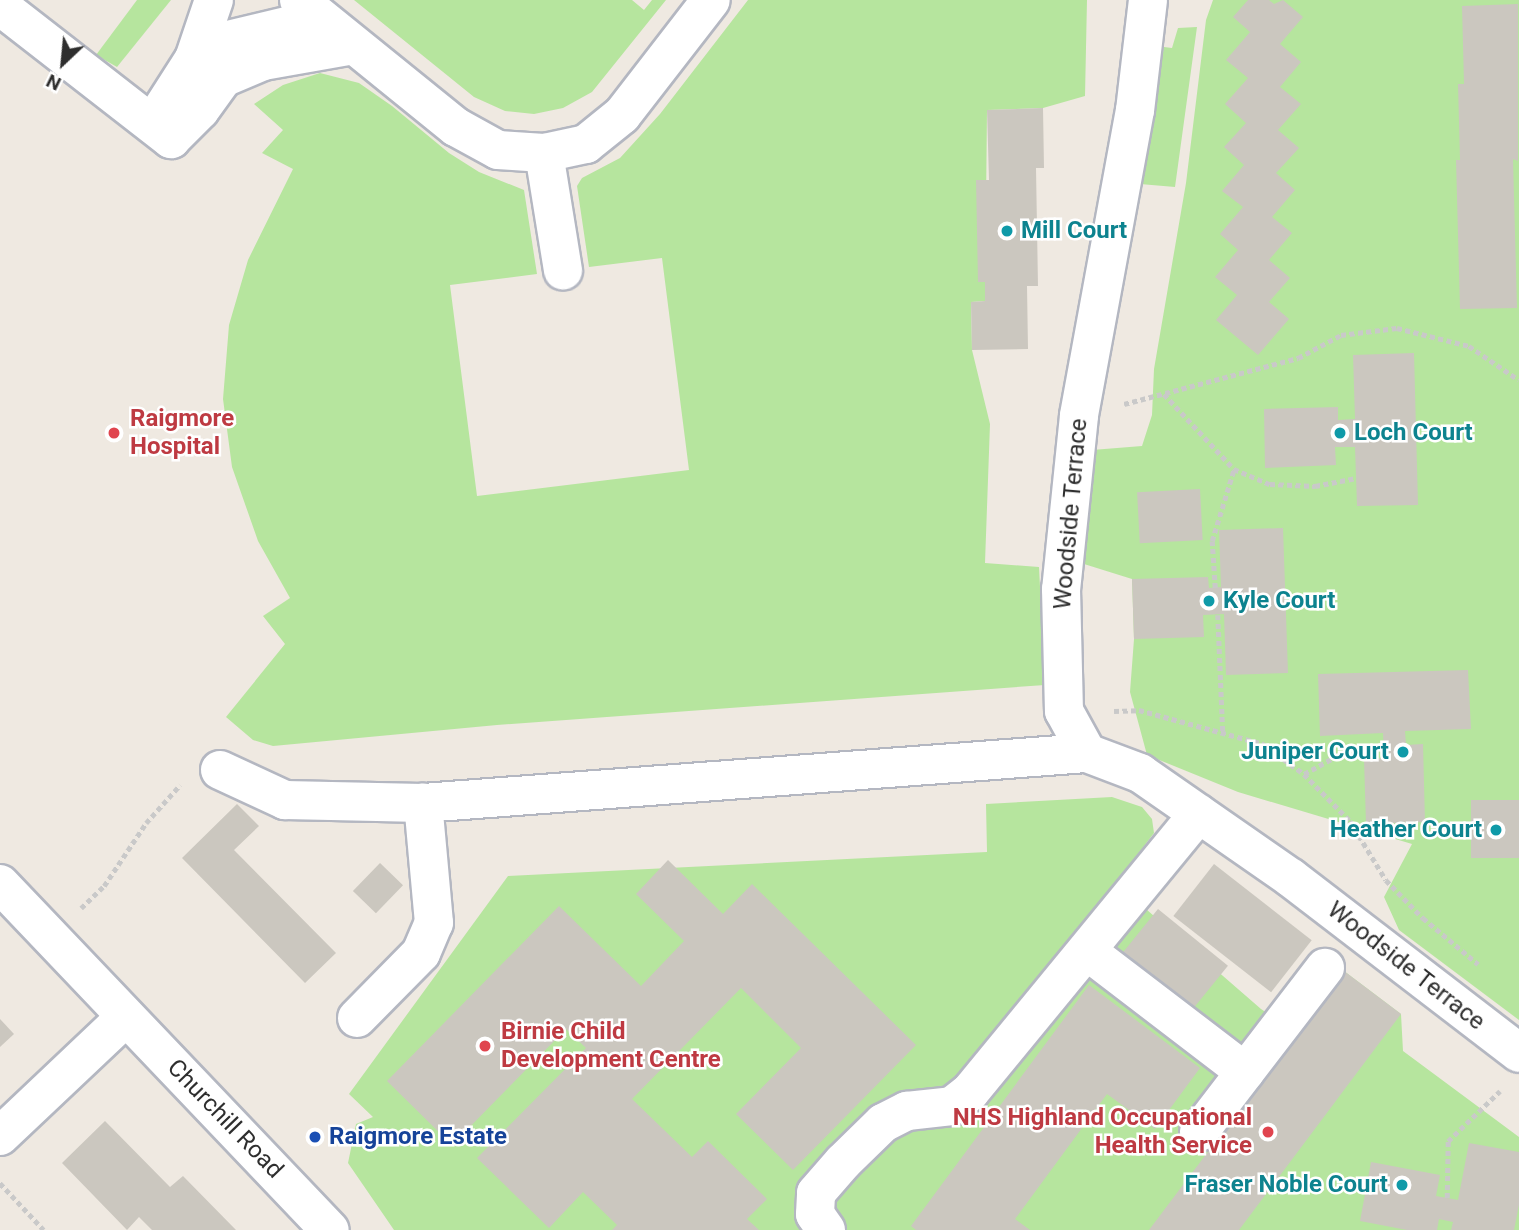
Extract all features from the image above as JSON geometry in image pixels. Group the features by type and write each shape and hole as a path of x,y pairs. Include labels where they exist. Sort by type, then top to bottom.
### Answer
{"street":[{"path":"162,131 194,59 214,0"},
{"path":"194,59 224,41 309,9 456,127 498,150 544,153 586,144 622,115 711,0"},
{"name":"Woodside Terrace","path":"1148,0 1135,110 1079,416 1061,589 1064,711 1087,752 1140,773 1292,878 1514,1068"},
{"path":"0,6 162,131"},
{"path":"162,131 200,110 223,78 263,61 354,45"},
{"path":"544,153 563,270"},
{"path":"205,773 285,800 423,803 1087,752"},
{"path":"357,1018 421,953 433,923 423,803"},
{"path":"826,1230 816,1214 816,1193 843,1162 883,1123 907,1111 951,1106 970,1092 1198,814"},
{"name":"Churchill Road","path":"0,884 323,1227"},
{"path":"1087,951 1245,1072"},
{"path":"1199,1132 1325,968"},
{"path":"0,1136 126,1017"}],"path":[{"path":"1079,416 1298,358 1341,335 1397,328 1469,346 1519,380"},
{"path":"1163,393 1234,469 1270,484 1315,486 1356,478"},
{"path":"1215,587 1212,541 1234,469"},
{"path":"1218,615 1223,733"},
{"path":"1064,711 1139,710 1263,744 1304,774 1350,821 1385,880 1423,918 1486,972"},
{"path":"1304,774 1344,752 1383,745"},
{"path":"51,939 104,886 146,822 205,773"},
{"path":"1447,1198 1448,1141 1514,1068"},
{"path":"0,1183 44,1230"}],"green space":[{"path":"137,0 171,0 117,67 96,55"},
{"path":"354,0 632,0 644,10 652,0 666,0 592,92 563,108 534,114 505,111 474,97"},
{"path":"748,0 1087,0 1085,96 1043,108 987,110 985,301 971,302 972,350 990,424 985,563 1039,567 1045,685 497,725 273,746 253,740 226,717 285,644 263,616 290,598 258,541 232,467 223,399 229,325 248,260 293,169 262,153 283,130 254,104 283,85 320,73 359,83 392,106 449,153 479,172 524,190 537,274 450,285 477,496 689,470 662,258 589,267 577,186 582,178 620,158 660,114"},
{"path":"1213,0 1519,0 1519,1020 1399,930 1384,897 1412,844 1238,792 1147,755 1130,692 1134,639 1132,579 1084,564 1092,450 1142,446 1152,415 1154,369 1186,183 1206,20"},
{"path":"1197,27 1175,187 1140,184 1164,47 1172,48 1178,28"},
{"path":"1112,797 1142,807 1152,819 1154,833 1116,883 1261,1009 1297,1033 1344,971 1401,1014 1403,1051 1519,1137 1519,1230 394,1230 348,1163 356,1124 373,1117 349,1094 508,876 987,852 986,804"}],"building":[{"path":"1248,0 1269,0 1274,4 1283,0 1303,17 1280,44 1301,62 1280,87 1301,104 1278,130 1299,148 1276,173 1295,190 1272,217 1292,233 1269,260 1290,278 1269,302 1289,319 1258,355 1216,320 1237,295 1215,277 1238,250 1220,234 1243,207 1222,191 1244,165 1224,147 1246,123 1225,104 1248,78 1226,60 1250,32 1233,17"},
{"path":"1518,4 1518,161 1513,159 1517,308 1460,309 1456,160 1460,160 1458,84 1464,84 1462,6"},
{"name":"Mill Court","path":"1043,108 1044,168 1036,168 1038,286 1027,286 1028,349 972,350 971,302 985,301 985,282 978,282 976,180 989,180 987,110"},
{"name":"Loch Court","path":"1414,353 1418,505 1357,506 1355,447 1335,447 1336,465 1265,468 1264,409 1338,407 1338,420 1355,419 1353,355"},
{"path":"1200,489 1203,540 1140,543 1137,492"},
{"name":"Kyle Court","path":"1283,528 1288,673 1226,675 1224,614 1203,615 1204,637 1134,639 1132,579 1208,577 1209,588 1221,587 1219,530"},
{"name":"Juniper Court","path":"1468,670 1471,729 1405,731 1406,745 1423,744 1425,822 1366,824 1364,759 1384,758 1383,733 1320,736 1318,674"},
{"name":"Heather Court","path":"1471,800 1519,800 1519,858 1471,858"},
{"path":"237,804 259,826 234,850 336,953 305,983 182,858"},
{"name":"Birnie Child Development Centre","path":"668,860 723,914 752,884 916,1045 793,1170 736,1114 801,1048 741,988 632,1099 692,1157 708,1141 767,1199 747,1219 759,1230 612,1230 617,1225 583,1192 549,1228 477,1158 586,1048 566,1029 452,1145 387,1081 559,906 641,986 684,941 636,894"},
{"path":"380,863 403,885 376,913 353,891"},
{"path":"1214,864 1312,940 1271,992 1173,916"},
{"path":"1158,909 1228,966 1190,1012 1120,956"},
{"name":"NHS Highland Occupational Health Service","path":"1344,971 1401,1014 1239,1230 1149,1230"},
{"path":"1089,985 1200,1068 1155,1129 1107,1094 1015,1219 1030,1230 916,1230 911,1226"},
{"path":"0,1019 14,1034 0,1047"},
{"path":"105,1121 170,1187 183,1176 236,1230 152,1230 139,1217 127,1230 62,1163"},
{"name":"Fraser Noble Court","path":"1469,1143 1519,1152 1519,1205 1514,1230 1451,1230 1453,1222 1439,1219 1437,1230 1407,1230 1360,1221 1371,1162 1440,1175 1436,1196 1458,1200"}],"place":[{"name":"Mill Court","path":"1007,231"},
{"name":"Raigmore Hospital","path":"114,433"},
{"name":"Loch Court","path":"1340,433"},
{"name":"Kyle Court","path":"1209,601"},
{"name":"Juniper Court","path":"1403,752"},
{"name":"Heather Court","path":"1496,830"},
{"name":"Birnie Child Development Centre","path":"485,1046"},
{"name":"NHS Highland Occupational Health Service","path":"1268,1132"},
{"name":"Raigmore Estate","path":"315,1137"},
{"name":"Fraser Noble Court","path":"1402,1185"}]}
